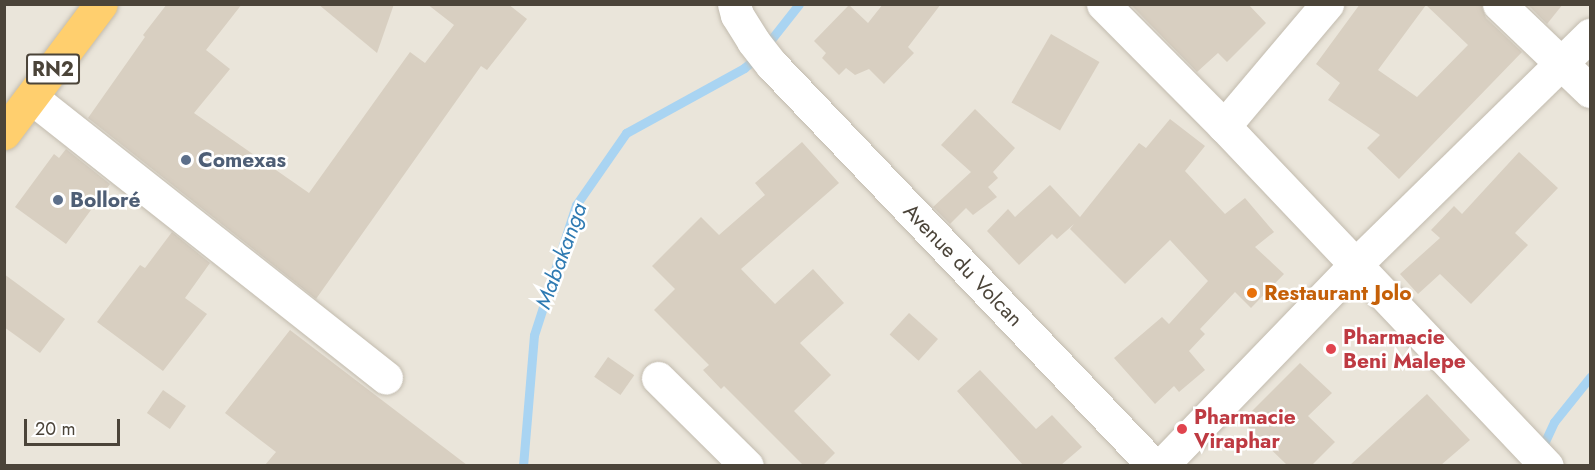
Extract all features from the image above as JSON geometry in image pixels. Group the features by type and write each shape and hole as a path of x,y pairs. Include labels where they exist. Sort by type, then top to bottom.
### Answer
{"highway":[{"name":"RN2","path":"4,133 101,4"}],"street":[{"name":"Avenue du Volcan","path":"734,4 737,15 763,53 1154,465"},
{"path":"1103,4 1224,126 1539,456"},
{"path":"1224,126 1328,4"},
{"path":"1499,4 1563,63 1590,92"},
{"path":"1161,465 1355,265 1590,35"},
{"path":"32,98 386,378"},
{"path":"658,378 747,465"}],"shaded area":[{"path":"5,5 1590,5 1590,465 5,465"}],"building":[{"path":"167,4 242,4 206,50 230,69 194,113 309,193 410,52 425,63 454,25 427,4 508,4 527,19 487,70 481,66 316,299 88,118 145,37 143,35"},
{"path":"318,4 394,4 377,53"},
{"path":"883,4 941,4 908,47 914,53 884,84 869,69 855,75 846,68 839,75 822,58 826,53 814,41 849,5 868,23"},
{"path":"1130,4 1248,4 1266,23 1227,62 1218,53 1197,72"},
{"path":"1360,4 1481,4 1486,18 1522,52 1399,179 1367,148 1380,135 1328,100 1340,83 1316,64","holes":["1426,5 1468,45 1417,97 1378,70"]},
{"path":"1527,4 1563,4 1547,24"},
{"path":"1051,34 1099,62 1060,130 1012,102"},
{"path":"975,109 1015,148 993,172 998,178 988,187 997,197 973,215 966,208 950,224 933,207 971,172 941,145"},
{"path":"1170,119 1205,146 1185,171 1225,214 1245,198 1274,232 1255,247 1284,274 1251,308 1235,292 1200,329 1205,334 1189,351 1205,370 1179,392 1174,386 1155,404 1114,358 1162,317 1169,324 1208,281 1170,240 1125,284 1070,229 1074,224 1057,239 1052,234 1019,265 987,231 1008,209 1015,217 1050,185 1080,217 1139,143 1146,148"},
{"path":"802,142 839,183 741,269 775,304 813,269 844,303 800,343 831,375 794,411 835,453 823,465 803,465 724,386 721,389 703,370 709,365 654,310 675,289 652,266 701,217 719,235 765,195 755,183"},
{"path":"66,149 110,184 66,244 15,207 54,154 59,158"},
{"path":"1519,152 1558,188 1515,233 1528,245 1471,304 1440,274 1418,294 1400,274 1440,238 1431,230 1454,206 1462,214"},
{"path":"172,232 210,263 185,298 207,314 163,371 97,322 140,265 145,268"},
{"path":"4,274 65,319 40,353 4,327"},
{"path":"909,313 938,339 919,361 890,335"},
{"path":"290,330 467,465 265,465 276,452 225,413"},
{"path":"608,357 634,375 620,395 594,377"},
{"path":"1300,363 1332,393 1308,416 1335,442 1312,465 1287,465 1242,421"},
{"path":"980,370 1036,429 1052,415 1082,447 1061,465 1023,465 957,391"},
{"path":"163,390 186,406 170,429 147,413"},
{"path":"1427,394 1470,440 1441,465 1350,465"}],"waterway":[{"name":"Mabakanga","path":"766,46 799,4"},
{"name":"Mabakanga","path":"523,466 534,335 576,205 626,133 744,68 757,57"},
{"path":"1541,450 1554,422 1590,377"}],"place":[{"name":"Comexas","path":"186,160"},
{"name":"Bolloré","path":"58,200"},
{"name":"Restaurant Jolo","path":"1252,293"},
{"name":"Pharmacie Beni Malepe","path":"1331,349"},
{"name":"Pharmacie Viraphar","path":"1182,429"}]}
